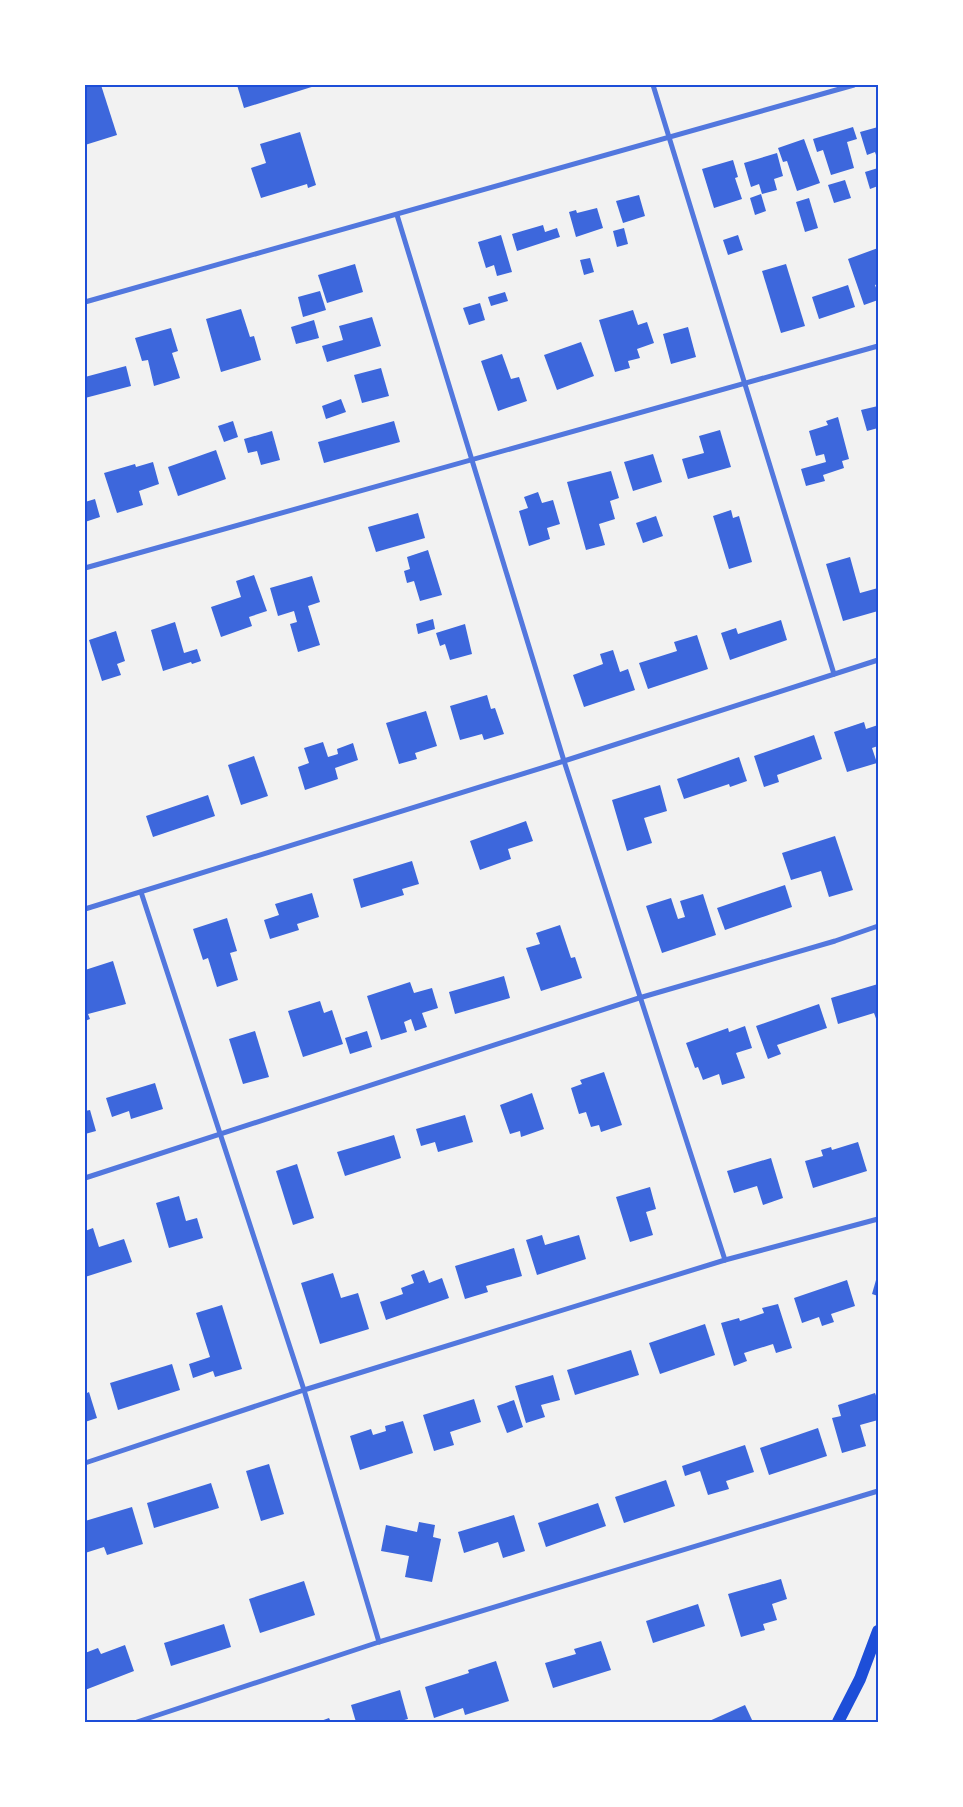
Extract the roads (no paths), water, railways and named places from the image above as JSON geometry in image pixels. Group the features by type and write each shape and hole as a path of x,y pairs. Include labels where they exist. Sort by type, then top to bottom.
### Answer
{"main road":[{"path":"838,1722 860,1679 878,1631"}],"street":[{"path":"653,85 834,674"},
{"path":"85,302 854,85"},
{"path":"397,215 564,761 725,1260"},
{"path":"85,568 878,346"},
{"path":"85,909 564,761 878,660"},
{"path":"141,892 304,1390 379,1642"},
{"path":"85,1178 640,998 835,941 878,926"},
{"path":"85,1463 304,1390 725,1260 878,1219"},
{"path":"137,1722 379,1642 878,1491"}]}
